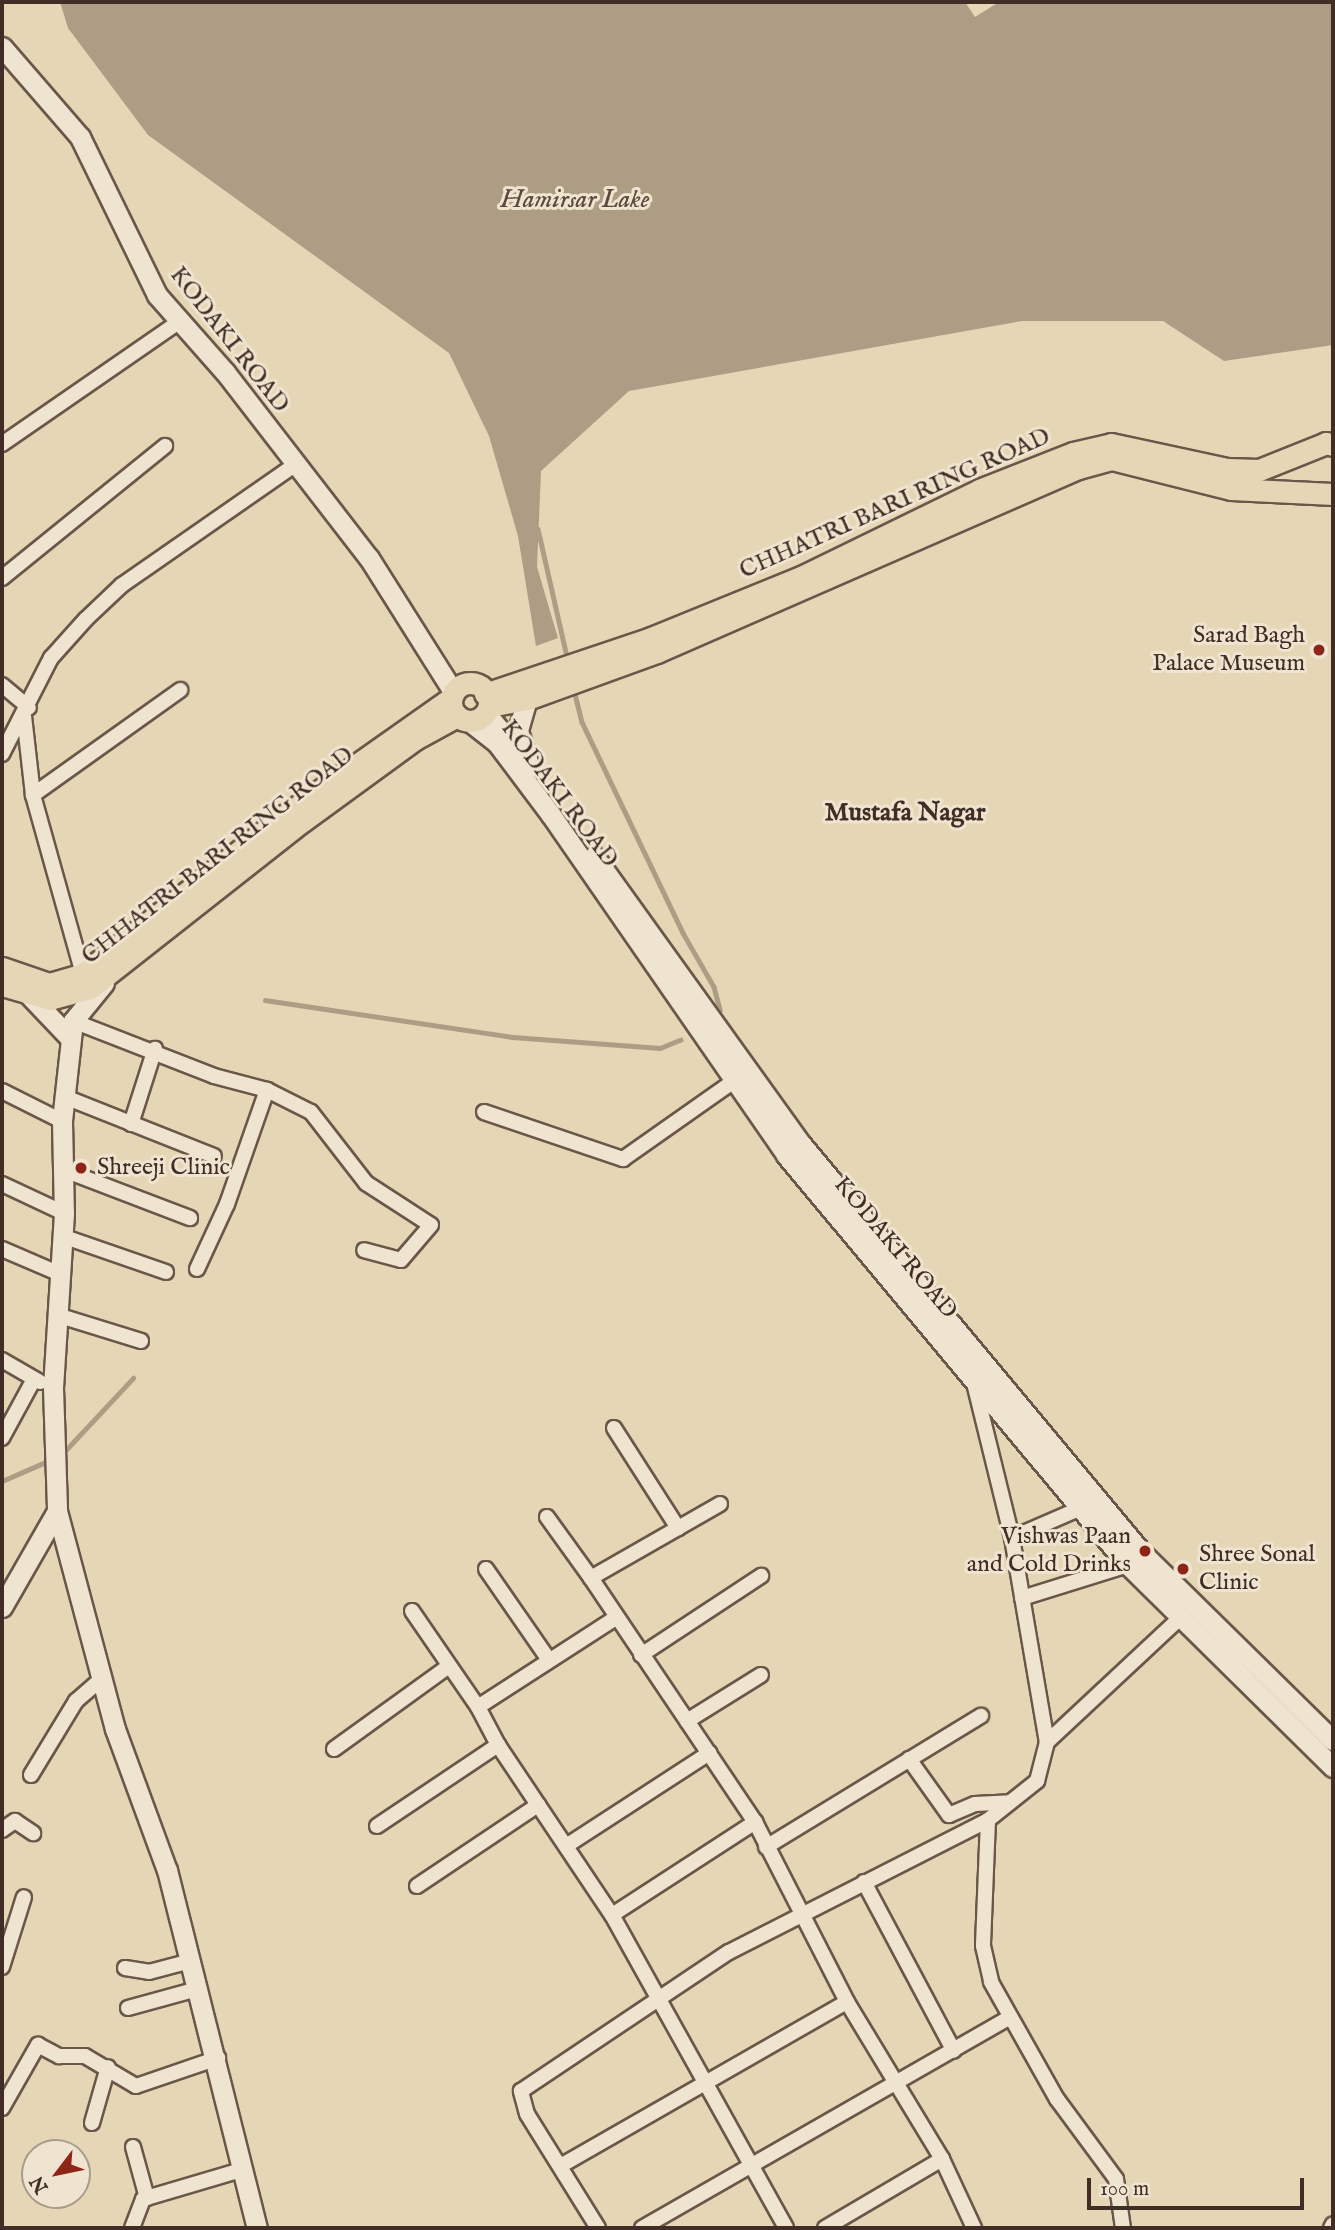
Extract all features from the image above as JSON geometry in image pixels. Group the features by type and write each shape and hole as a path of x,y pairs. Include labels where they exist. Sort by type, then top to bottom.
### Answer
{"main road":[{"name":"KODAKI ROAD","path":"2,47 80,137 157,295 296,464 369,558 786,1155 1128,1564 1333,1767"},
{"name":"CHHATRI BARI RING ROAD","path":"2,968 49,984 83,974 284,816 469,703 726,607 979,490 1073,453 1111,444 1228,469 1259,470 1331,443"},
{"name":"CHHATRI BARI RING ROAD","path":"2,985 50,999 90,988 293,828 469,703 527,699 807,591 986,504 1078,468 1112,459 1231,489 1324,492"},
{"name":"KODAKI ROAD","path":"527,699 518,731 530,767"},
{"name":"KODAKI ROAD","path":"469,703 530,767 801,1144 1141,1552 1333,1741"},
{"path":"132,956 82,1004 72,1030 62,1121 64,1213 53,1388 57,1511 101,1679 167,1870 197,1989 218,2058 257,2228"},
{"path":"28,994 72,1030"},
{"path":"2,1607 57,1511"}],"street":[{"path":"2,444 180,321"},
{"path":"2,578 165,446"},
{"path":"2,754 26,712 51,658 122,585 296,464"},
{"path":"2,685 26,712 33,795 83,974"},
{"path":"33,795 180,690"},
{"path":"72,1030 155,1049 214,1076 267,1090 311,1112 366,1183 431,1225 401,1260 364,1250"},
{"path":"131,1124 155,1049"},
{"path":"484,1112 623,1159 734,1081"},
{"path":"197,1269 227,1204 267,1090"},
{"path":"2,1091 62,1121"},
{"path":"65,1097 214,1156"},
{"path":"64,1170 190,1218"},
{"path":"2,1184 64,1213"},
{"path":"62,1236 166,1272"},
{"path":"2,1248 60,1274"},
{"path":"57,1315 141,1340"},
{"path":"2,1360 53,1388"},
{"path":"2,1438 34,1379"},
{"path":"598,2228 562,2165 527,2114 522,2091 729,1952 801,1912 988,1820 1043,1770 1047,1742 1012,1538 974,1380"},
{"path":"614,1428 678,1528"},
{"path":"591,1578 720,1504"},
{"path":"1012,1538 1081,1508"},
{"path":"547,1517 591,1578 614,1619 687,1721 754,1822 847,2002 943,2159 974,2228"},
{"path":"1022,1598 1128,1564"},
{"path":"486,1569 549,1660"},
{"path":"641,1655 761,1576"},
{"path":"412,1611 478,1707 498,1745 612,1915 657,2002 786,2228"},
{"path":"1047,1742 1181,1617"},
{"path":"478,1707 614,1619"},
{"path":"334,1749 449,1666"},
{"path":"687,1721 761,1675"},
{"path":"31,1775 76,1701 101,1679"},
{"path":"766,1847 981,1716"},
{"path":"377,1826 498,1745"},
{"path":"566,1846 709,1753"},
{"path":"909,1759 948,1815 975,1804 1010,1802"},
{"path":"417,1886 538,1805"},
{"path":"988,1820 983,1946 1008,2018 1057,2099 1116,2179 1123,2228"},
{"path":"2,1830 15,1821 33,1833"},
{"path":"612,1915 754,1822"},
{"path":"864,1882 954,2051"},
{"path":"2,1967 24,1897"},
{"path":"125,1968 149,1972 191,1961"},
{"path":"128,2008 197,1989"},
{"path":"562,2165 847,2002"},
{"path":"642,2228 1008,2018"},
{"path":"3,2102 36,2045 59,2056 85,2056 143,2086 218,2058"},
{"path":"92,2123 108,2067"},
{"path":"133,2147 147,2198"},
{"path":"825,2228 943,2159"},
{"path":"132,2228 136,2207 147,2198 244,2169"}],"water":[{"name":"Hamirsar Lake","path":"60,2 965,2 975,17 999,2 1333,2 1333,345 1224,361 1163,321 1022,321 629,391 541,471 537,567 558,638 536,646 518,536 489,436 449,353 148,135 68,28"}],"waterway":[{"path":"538,529 568,661"},
{"path":"574,690 582,722 683,933 714,987 720,1010"},
{"path":"265,1000 513,1037 660,1048 680,1040"},
{"path":"62,1454 133,1378"},
{"path":"2,1481 48,1461"}],"place":[{"name":"Sarad Bagh Palace Museum","path":"1319,650"},
{"name":"Shreeji Clinic","path":"81,1168"},
{"name":"Vishwas Paan and Cold Drinks","path":"1145,1551"},
{"name":"Shree Sonal Clinic","path":"1183,1569"}],"district":[{"name":"Mustafa Nagar","path":"905,813"}]}
